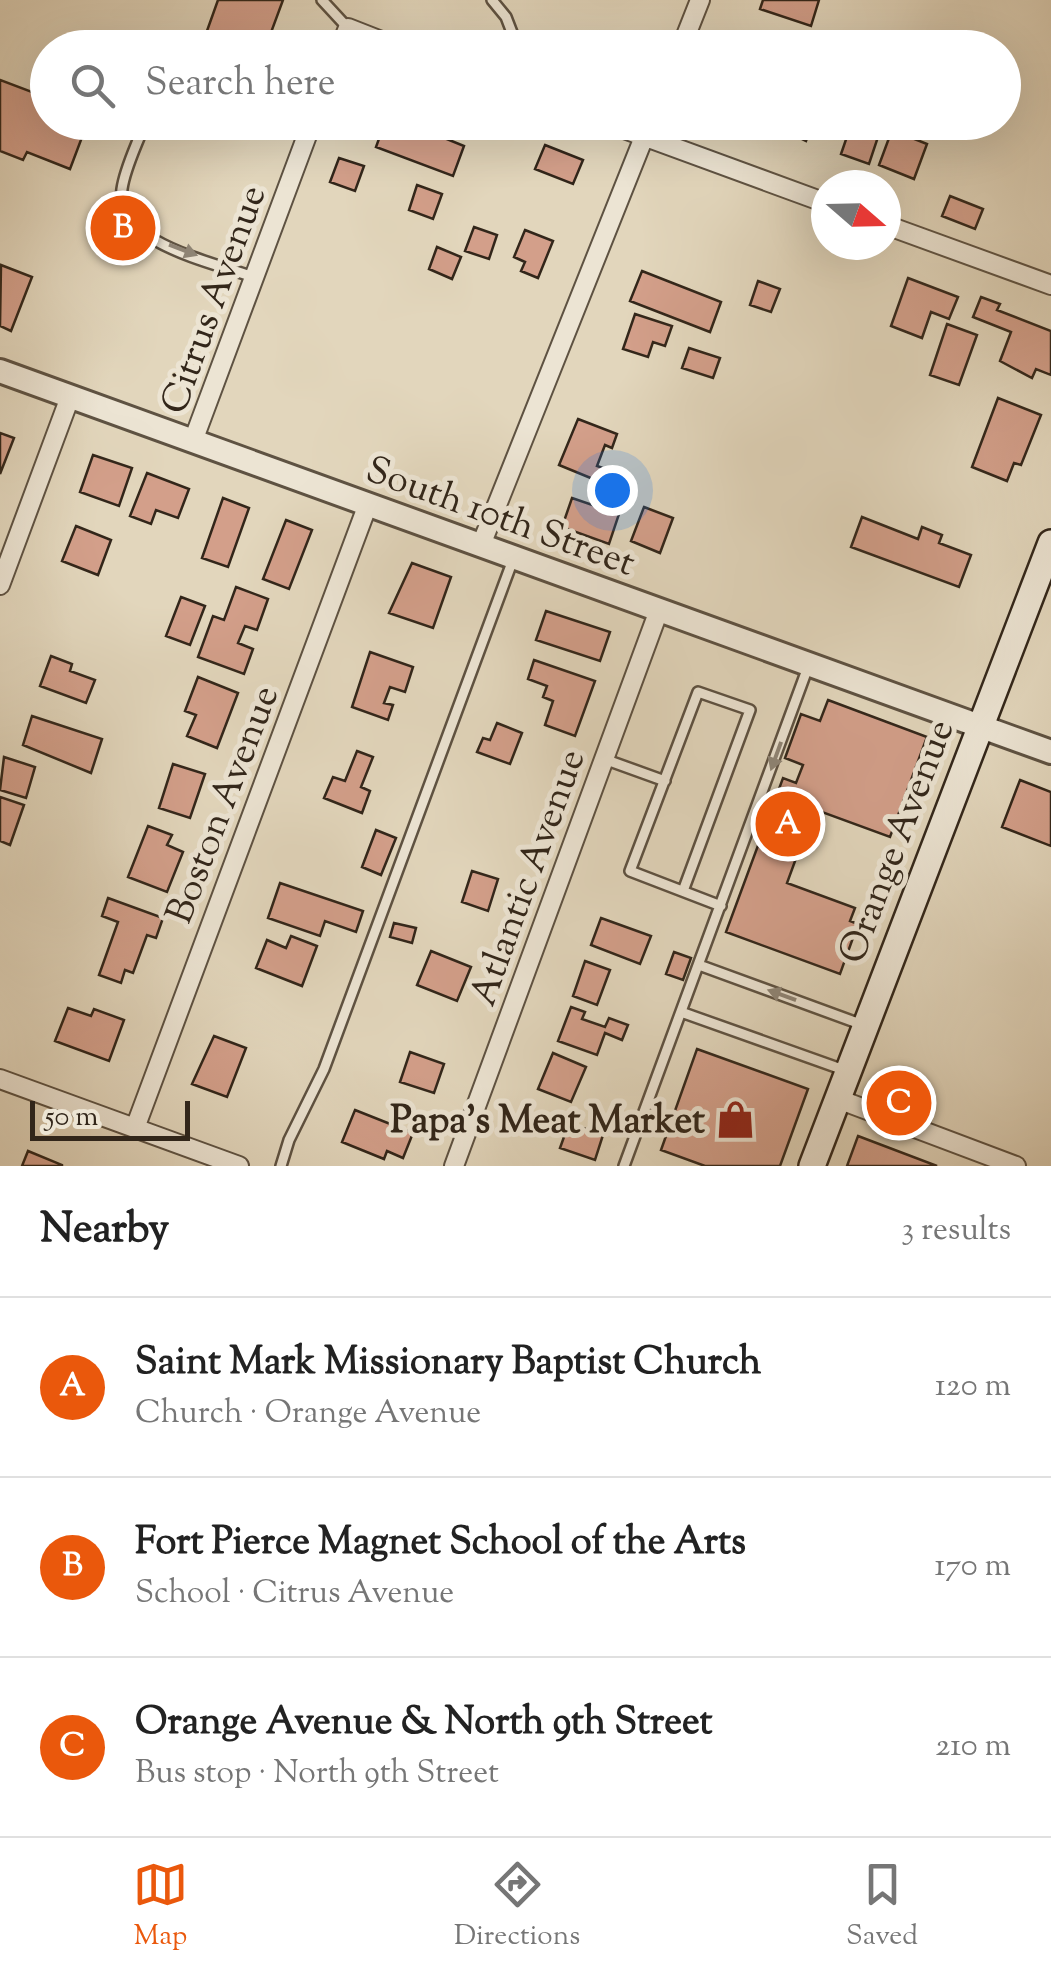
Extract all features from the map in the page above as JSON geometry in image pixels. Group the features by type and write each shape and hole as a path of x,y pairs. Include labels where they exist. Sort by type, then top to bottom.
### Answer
{"main road":[{"name":"Orange Avenue","path":"812,1166 1051,543"}],"street":[{"path":"688,30 700,0"},
{"path":"348,28 353,30"},
{"name":"Citrus Avenue","path":"193,442 306,140"},
{"path":"481,544 644,140"},
{"path":"675,140 811,196"},
{"path":"901,230 1051,285"},
{"name":"South 10th Street","path":"0,371 1051,752"},
{"path":"0,585 70,396"},
{"name":"Boston Avenue","path":"134,1128 368,504"},
{"name":"Atlantic Avenue","path":"454,1166 658,610"},
{"path":"0,1079 238,1166"},
{"path":"838,1099 1016,1166"}],"lane":[{"path":"322,0 348,28"},
{"path":"492,0 511,30"},
{"path":"139,140 122,189 124,215 141,234 254,277"},
{"path":"282,1166 289,1140 324,1069 514,557"},
{"path":"624,1166 809,665"},
{"path":"683,891 750,710 698,692 630,871 721,906"},
{"path":"604,759 664,781"},
{"path":"699,965 866,1026"},
{"path":"681,1012 848,1071"}],"building":[{"path":"218,0 283,0 272,30 207,30"},
{"path":"763,0 819,0 811,26 760,9"},
{"path":"0,80 30,91 30,140 81,140 70,169 27,152 23,160 0,151"},
{"path":"379,140 449,140 464,146 453,176 376,147"},
{"path":"846,140 877,140 869,164 841,154"},
{"path":"888,140 927,144 914,179 901,174 901,170 879,165"},
{"path":"545,145 583,160 573,184 535,169"},
{"path":"339,158 364,166 355,191 330,182"},
{"path":"417,185 442,194 433,219 409,210"},
{"path":"950,196 983,209 975,229 942,216"},
{"path":"474,227 497,235 489,259 465,251"},
{"path":"525,230 553,241 538,278 521,271 525,262 514,257"},
{"path":"437,247 461,257 452,279 429,269"},
{"path":"1,265 32,277 11,331 0,326"},
{"path":"642,271 721,302 710,332 630,301"},
{"path":"908,278 958,297 949,319 931,312 922,338 891,326"},
{"path":"758,281 780,289 771,312 750,305"},
{"path":"981,297 1000,304 997,310 1051,331 1051,375 1036,369 1032,378 1000,361 1011,332 973,317"},
{"path":"635,314 672,326 665,346 653,342 648,357 623,349"},
{"path":"947,324 977,335 959,385 930,375"},
{"path":"689,348 720,358 713,378 682,368"},
{"path":"998,398 1041,415 1021,465 1014,463 1007,481 972,467"},
{"path":"578,419 617,434 612,448 605,445 597,466 603,468 598,481 559,465"},
{"path":"0,433 14,438 0,474"},
{"path":"93,455 132,468 119,506 80,492"},
{"path":"147,473 189,489 178,518 156,510 151,524 130,516"},
{"path":"223,498 249,508 228,567 202,558"},
{"path":"572,498 601,508 604,499 622,505 609,544 562,527"},
{"path":"644,507 673,518 660,553 631,541"},
{"path":"862,517 918,539 922,527 942,535 939,543 971,555 959,587 851,547"},
{"path":"286,520 312,530 289,589 263,579"},
{"path":"76,526 111,540 98,575 62,561"},
{"path":"412,563 451,577 433,628 389,613"},
{"path":"236,587 268,599 257,630 245,626 238,643 253,649 244,674 198,657 213,616 224,620"},
{"path":"181,597 205,606 190,645 166,636"},
{"path":"546,611 610,632 600,661 536,640"},
{"path":"370,652 413,667 405,692 390,687 384,703 393,705 388,720 352,707"},
{"path":"51,656 72,664 70,671 95,680 86,703 40,686"},
{"path":"534,660 595,681 575,736 545,725 553,701 543,697 547,686 528,679"},
{"path":"198,677 238,693 217,748 187,736 196,715 185,711"},
{"path":"828,700 927,737 890,837 814,809 787,883 855,908 850,921 858,924 840,974 726,932 783,778 796,783 803,765 785,758 801,714 820,721"},
{"path":"32,716 102,739 91,773 23,745"},
{"path":"497,723 522,733 510,764 477,752 483,738 490,740"},
{"path":"357,751 373,757 361,787 370,791 362,813 324,798 333,777 345,781"},
{"path":"4,757 35,767 26,798 0,790"},
{"path":"173,764 205,774 190,818 159,808"},
{"path":"1020,780 1051,792 1051,846 1002,827"},
{"path":"0,797 24,805 10,845 0,841"},
{"path":"148,826 172,835 167,845 183,852 167,892 128,877"},
{"path":"376,830 396,838 381,875 362,867"},
{"path":"472,871 498,879 488,911 462,902"},
{"path":"280,883 363,911 356,932 325,921 320,936 268,918"},
{"path":"108,898 163,918 156,938 147,935 133,973 125,970 121,983 99,975 118,922 102,916"},
{"path":"601,918 651,936 640,964 591,945"},
{"path":"394,923 416,928 412,943 390,937"},
{"path":"291,936 317,946 302,986 256,968 267,940 286,948"},
{"path":"431,951 471,967 457,1001 417,985"},
{"path":"674,952 691,958 683,980 666,974"},
{"path":"585,961 610,970 597,1005 573,996"},
{"path":"571,1007 585,1012 582,1019 605,1027 609,1018 628,1025 622,1040 605,1033 597,1055 558,1041"},
{"path":"68,1008 91,1016 94,1009 124,1020 109,1061 55,1041"},
{"path":"214,1036 246,1048 227,1097 192,1084"},
{"name":"Papa's Meat Market","path":"697,1049 808,1089 780,1166 705,1166 661,1150"},
{"path":"410,1052 444,1064 434,1093 400,1082"},
{"path":"553,1053 586,1067 571,1102 538,1089"},
{"path":"355,1110 413,1133 403,1158 387,1151 384,1159 342,1142"},
{"path":"569,1123 603,1135 595,1160 560,1148"},
{"path":"858,1136 937,1166 847,1166"},
{"path":"28,1151 62,1165 62,1166 22,1166"}],"place":[{"name":"Fort Pierce Magnet School of the Arts","path":"123,228"},
{"name":"Saint Mark Missionary Baptist Church","path":"788,824"},
{"name":"Orange Avenue & North 9th Street","path":"899,1103"},
{"name":"Papa's Meat Market","path":"735,1119"}]}
